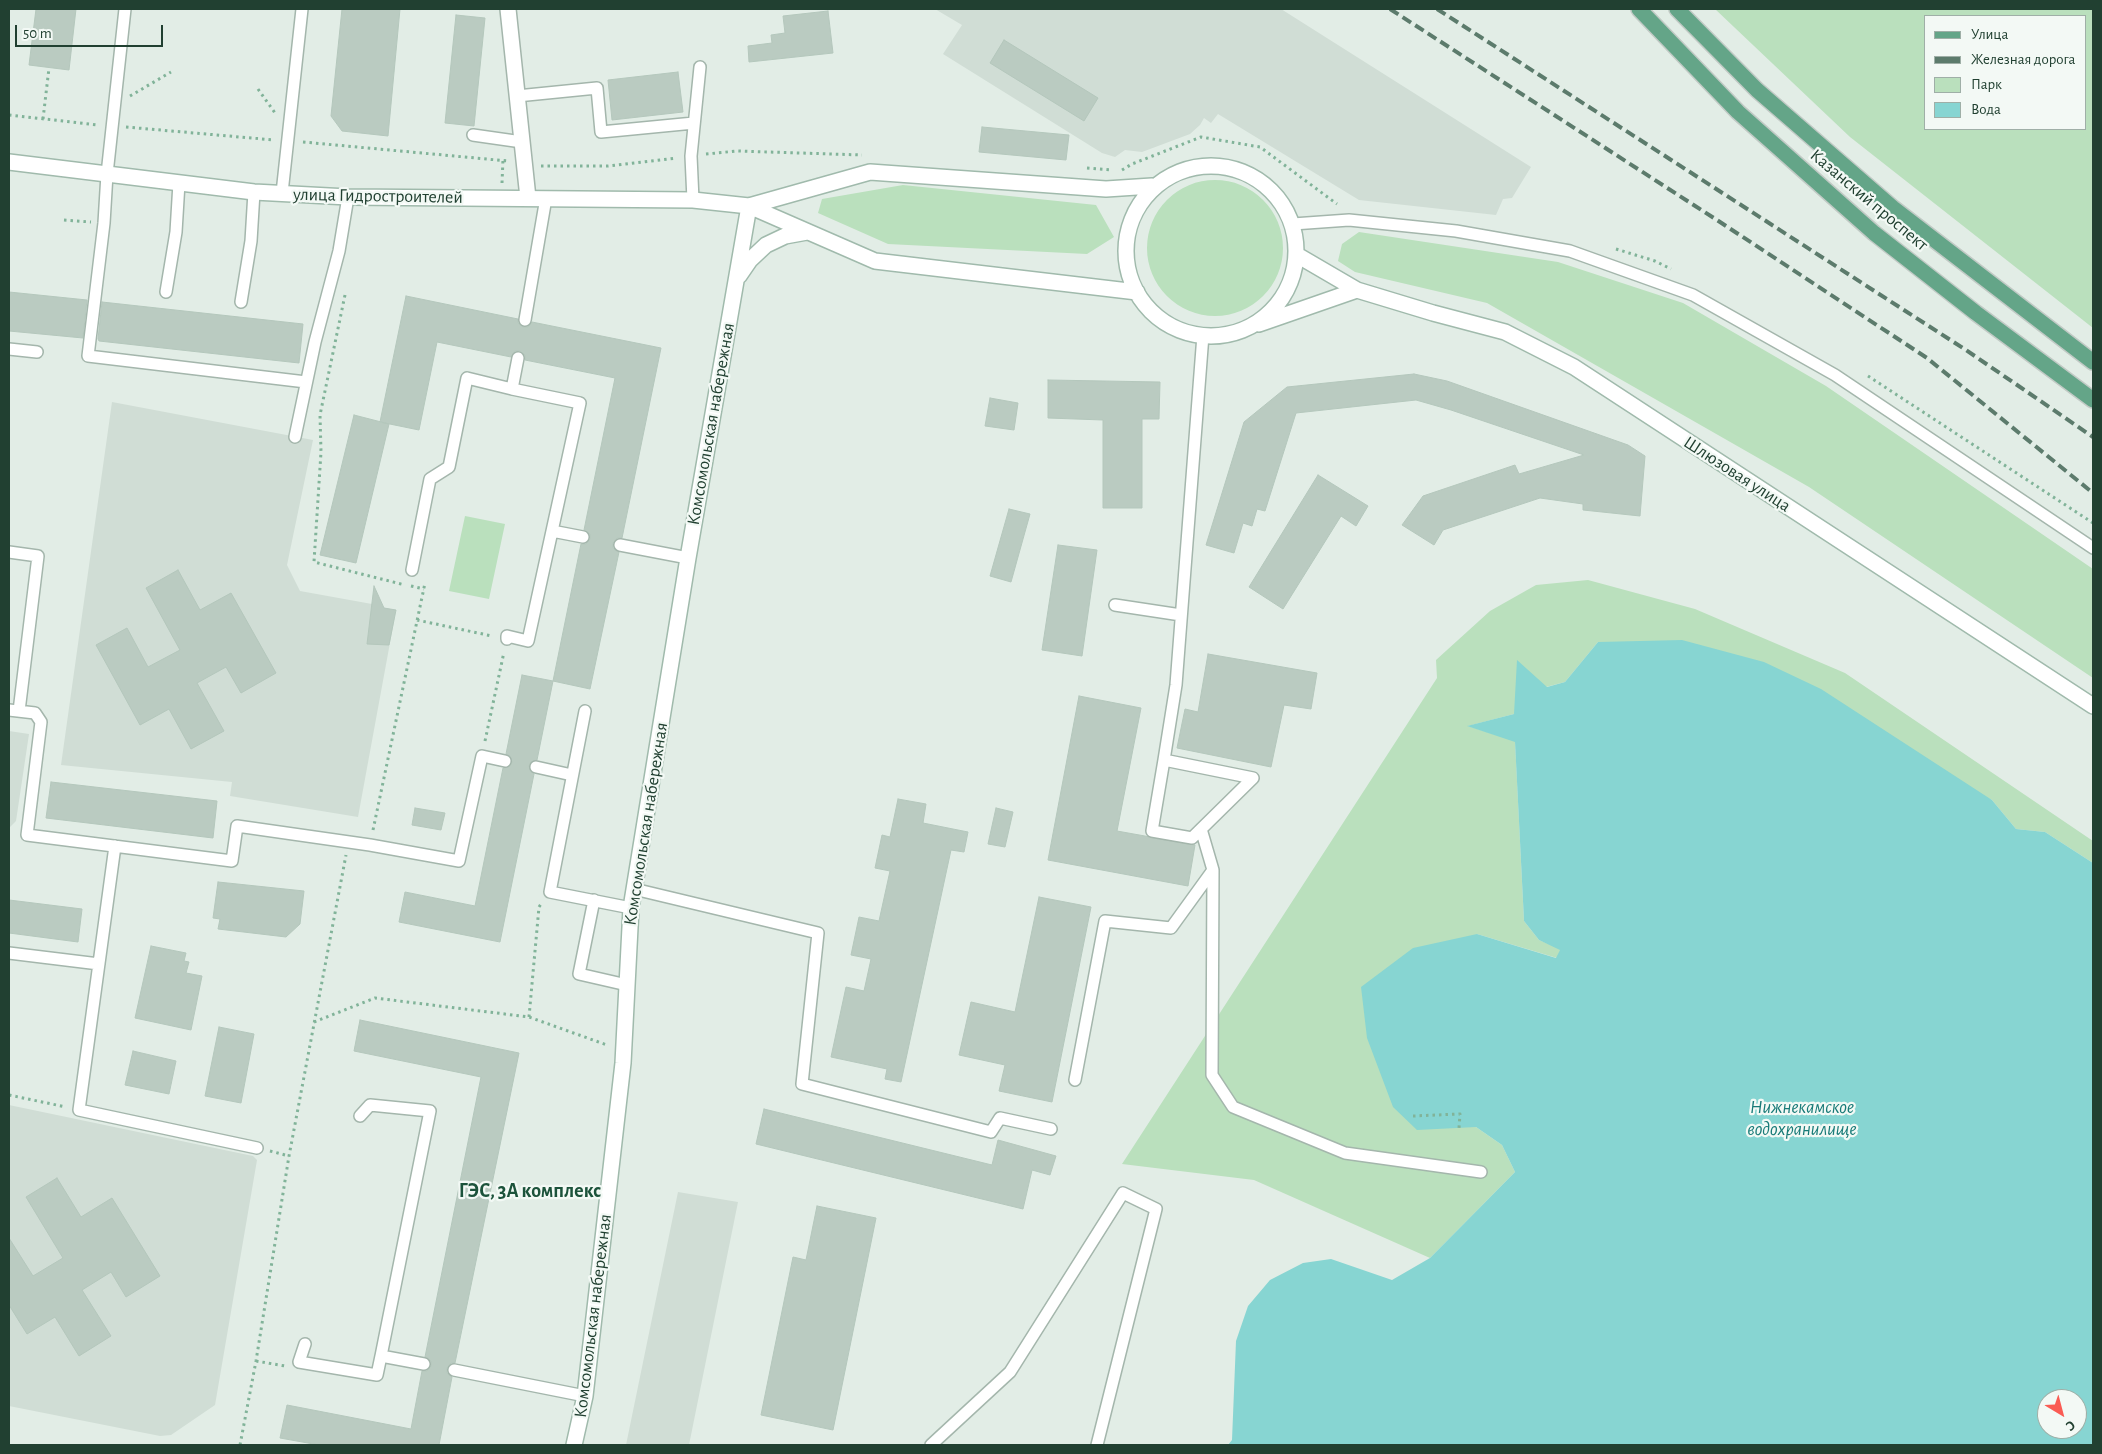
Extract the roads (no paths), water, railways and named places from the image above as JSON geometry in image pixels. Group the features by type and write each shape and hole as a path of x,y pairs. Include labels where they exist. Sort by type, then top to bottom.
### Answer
{"main road":[{"name":"Казанский проспект","path":"1639,9 1738,112 1874,233 1976,313 2093,400"},
{"name":"Казанский проспект","path":"1677,9 1757,90 1893,208 2093,362"}],"street":[{"path":"508,9 528,198"},
{"name":"улица Гидростроителей","path":"9,162 254,192 348,197 693,200 749,206"},
{"path":"749,206 870,172 1106,189 1152,186 1180,171 1199,166 1224,166 1246,172 1269,188 1284,206 1292,224 1296,255 1292,279 1282,298 1264,318 1238,332"},
{"path":"1152,186 1132,221 1126,243 1128,266 1137,292 1148,308 1163,321 1188,333 1212,336 1238,332 1357,290"},
{"path":"749,206 875,261 1137,292"},
{"name":"Комсомольская набережная","path":"574,1445 585,1396 624,1051 631,908 688,558 749,206"},
{"path":"737,280 750,260 766,245 785,236 807,232"},
{"name":"Шлюзовая улица","path":"1296,255 1357,290 1505,332 1574,368 2093,706"}],"lane":[{"path":"125,9 107,174 104,223 88,356 306,382"},
{"path":"282,193 302,9"},
{"path":"693,200 691,156 700,67"},
{"path":"517,96 597,88 601,132 694,123"},
{"path":"473,136 522,142"},
{"path":"166,292 176,232 179,183"},
{"path":"241,302 251,241 254,192"},
{"path":"295,437 306,382 339,251 348,197"},
{"path":"525,320 546,198"},
{"path":"1292,224 1349,220 1456,231 1570,250 1693,295 1835,375 2093,548"},
{"path":"1164,760 1253,778 1192,838 1152,831 1176,685 1203,335"},
{"path":"9,349 36,352"},
{"path":"512,388 518,358"},
{"path":"412,570 430,479 449,466 467,378 580,403 528,641 507,636 507,639"},
{"path":"552,531 583,537"},
{"path":"620,545 688,558"},
{"path":"9,552 38,556 14,711 35,713 41,722 27,835 232,861 237,826 370,845 459,861 482,756 505,760"},
{"path":"1115,605 1181,615"},
{"path":"584,711 550,892 631,908"},
{"path":"536,767 572,775"},
{"path":"1201,829 1212,870 1212,1075 1233,1107 1345,1153 1481,1172"},
{"path":"114,846 100,964 79,1110 257,1148"},
{"path":"1075,1080 1105,922 1171,928 1212,870"},
{"path":"634,889 818,933 802,1084 992,1132 1000,1118 1051,1129"},
{"path":"594,900 579,974 627,984"},
{"path":"9,954 100,964"},
{"path":"305,1344 299,1362 378,1375 430,1110 370,1105 360,1116"},
{"path":"931,1445 1010,1372 1123,1193 1156,1209 1097,1445"},
{"path":"381,1356 424,1364"},
{"path":"454,1370 585,1396"}],"water":[{"name":"Нижнекамское водохранилище","path":"1682,640 1764,662 1821,689 1992,800 2016,829 2045,832 2093,863 2093,1445 1228,1445 1232,1440 1236,1341 1248,1306 1270,1280 1303,1263 1331,1259 1392,1280 1430,1258 1515,1172 1502,1145 1476,1127 1417,1130 1393,1107 1367,1038 1361,987 1413,948 1477,934 1556,958 1560,950 1539,940 1524,921 1515,742 1467,726 1514,714 1517,660 1547,687 1565,682 1598,642"}],"railway":[{"path":"1390,9 1927,358 2093,493"},
{"path":"1437,9 1966,350 2093,437"}],"district":[{"name":"ГЭС, 3А комплекс","path":"530,1191"}]}
